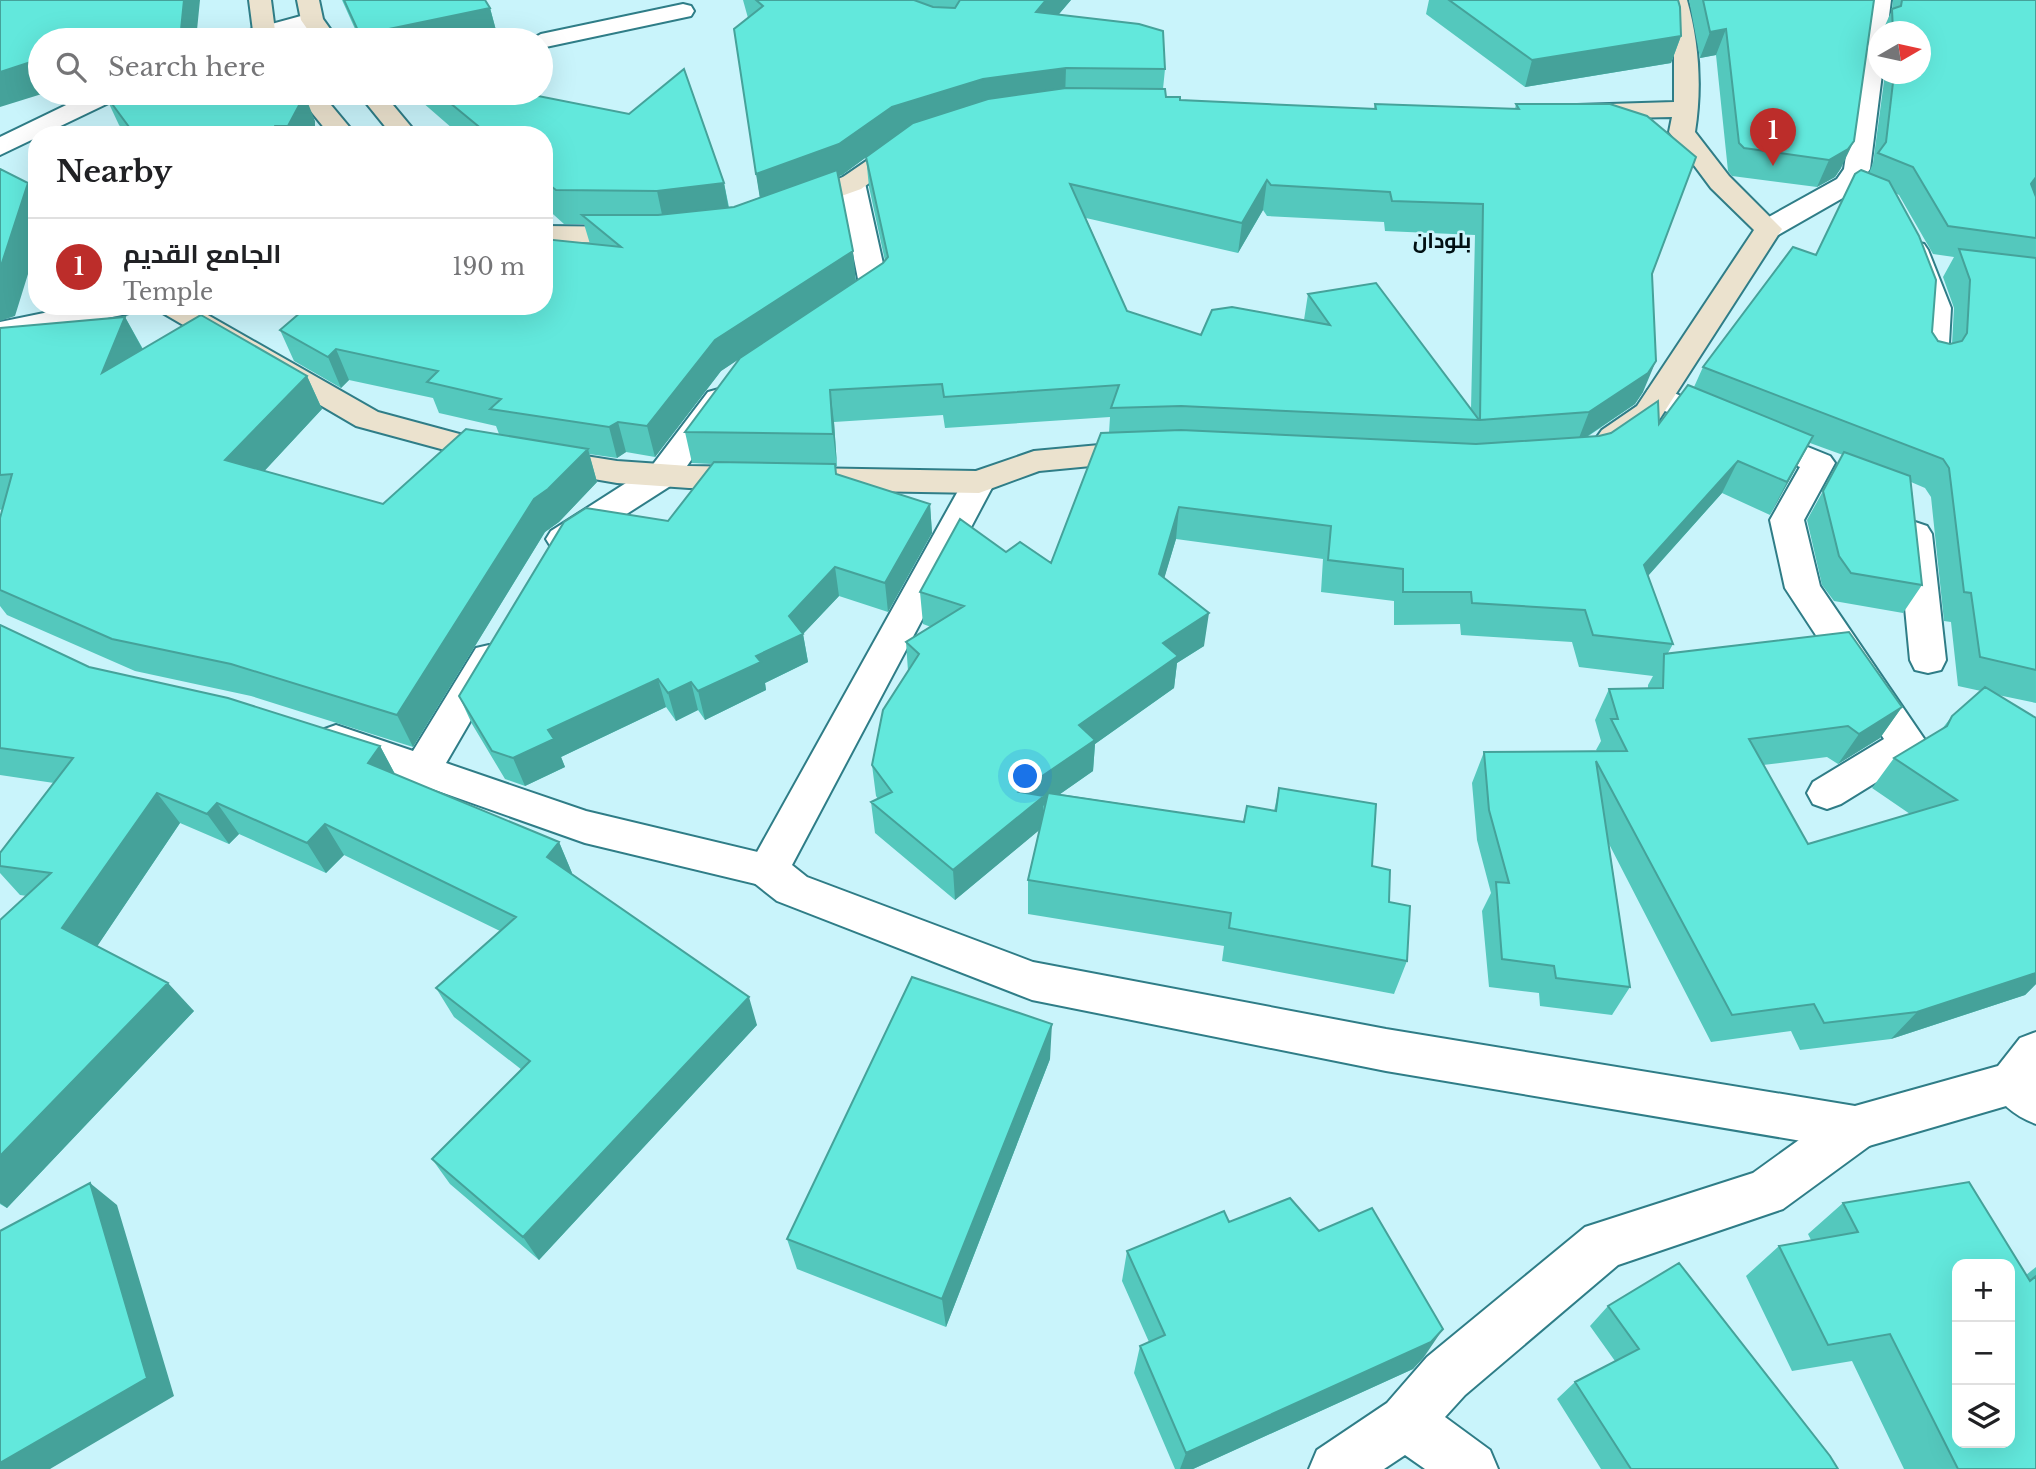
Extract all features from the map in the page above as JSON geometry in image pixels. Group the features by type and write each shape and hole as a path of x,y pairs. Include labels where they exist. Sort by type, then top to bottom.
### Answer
{"main road":[{"path":"260,0 265,28"},
{"path":"1596,449 1648,413 1768,229 1720,182 1682,132 1686,109 1685,33 1676,0"},
{"path":"312,6 322,28"},
{"path":"318,105 336,126"},
{"path":"380,105 398,126"},
{"path":"1547,112 1686,109"},
{"path":"764,216 852,183 904,145 938,134"},
{"path":"553,234 664,235"},
{"path":"187,315 367,419 478,449 617,472 979,482 1034,461 1110,452 1164,450"}],"street":[{"path":"1768,229 1856,189 1880,0"},
{"path":"279,28 312,6"},
{"path":"553,38 682,11"},
{"path":"42,126 84,105"},
{"path":"0,127 80,107"},
{"path":"0,147 28,133"},
{"path":"823,322 874,286 852,183"},
{"path":"1901,226 1933,264 1937,308 1933,361"},
{"path":"0,331 78,315"},
{"path":"544,565 559,541 663,475 733,380"},
{"path":"1659,397 1853,476"},
{"path":"1819,463 1787,520 1803,588 1908,743 1827,793"},
{"path":"768,870 979,482"},
{"path":"1911,497 1928,660"},
{"path":"422,768 509,625"},
{"path":"303,730 422,768 585,827 768,870 792,889 1032,981 1386,1050 1855,1128"},
{"path":"1336,1469 1406,1422 1446,1376 1603,1245 1766,1192 1855,1128 2028,1079"},
{"path":"1406,1422 1471,1469"}],"building":[{"path":"0,0 184,0 181,28 28,28 28,63 0,72"},
{"path":"344,0 485,0 490,8 394,28 357,28"},
{"path":"756,0 914,0 933,7 955,8 960,0 1046,0 1036,12 1139,24 1163,31 1165,69 1066,68 983,79 892,107 839,144 756,174 734,29 763,6"},
{"path":"1449,0 1678,0 1681,36 1532,60"},
{"path":"1703,0 1874,0 1871,21 1868,21 1868,42 1854,141 1848,149 1829,160 1744,148 1739,143 1726,29 1710,32"},
{"path":"1902,0 2036,0 2036,177 2031,184 2036,197 2036,238 1948,226 1913,167 1878,153 1886,142 1893,84 1931,84 1931,21 1893,21 1892,9 1901,6"},
{"path":"684,69 724,183 657,191 556,190 553,188 553,126 478,126 453,105 553,105 553,99 629,114"},
{"path":"1066,88 1165,89 1166,97 1180,97 1180,100 1376,109 1375,104 1519,109 1516,104 1610,104 1647,116 1696,157 1652,274 1656,361 1648,373 1589,412 1480,420 1483,204 1392,201 1390,192 1271,185 1267,180 1242,223 1070,184 1127,311 1201,335 1212,310 1232,307 1330,325 1308,294 1376,283 1479,420 1181,406 1111,408 1119,385 944,397 942,384 830,390 833,434 685,432 740,358 883,263 888,257 866,157 913,123 988,99"},
{"path":"113,105 299,105 288,126 128,126"},
{"path":"0,169 28,183 0,269"},
{"path":"837,170 853,251 715,340 647,426 618,422 609,427 490,409 501,399 427,382 438,371 336,349 328,357 280,330 298,315 553,315 553,240 621,247 582,215 658,215 734,207"},
{"path":"1861,170 1889,181 1919,236 1936,280 1932,332 1938,341 1950,344 1962,341 1967,333 1970,280 1959,249 2036,258 2036,670 1980,657 1971,593 1964,592 1949,468 1943,459 1703,367 1793,247 1816,255 1855,174"},
{"path":"201,315 307,376 225,460 383,504 466,429 588,449 548,489 534,499 397,715 231,664 112,639 0,590 0,518 12,474 0,475 0,328 125,317 102,373"},
{"path":"1688,385 1813,436 1787,482 1738,461 1644,565 1673,644 1593,635 1585,610 1472,603 1471,592 1403,592 1403,569 1328,560 1331,526 1179,507 1159,574 1209,613 1163,643 1178,656 1079,725 1095,740 1019,792 1044,796 953,870 871,802 892,792 872,765 883,710 919,654 906,642 964,606 920,592 960,519 1006,552 1020,542 1051,563 1101,433 1181,430 1476,444 1599,436 1611,433 1658,401 1659,424"},
{"path":"1844,452 1910,476 1922,585 1851,573 1839,556 1823,491"},
{"path":"714,462 835,464 836,474 930,504 885,583 835,567 789,616 803,634 756,656 761,662 698,691 691,682 668,693 658,679 548,730 554,739 513,758 492,751 459,696 564,522 586,508 668,521"},
{"path":"0,625 89,667 228,698 380,746 368,763 559,842 547,857 749,997 523,1237 432,1159 530,1061 436,988 516,917 325,824 307,843 217,803 207,814 157,793 62,928 168,983 0,1156 0,920 51,873 0,866 0,853 73,758 0,748"},
{"path":"1849,632 1902,707 1859,734 1848,726 1749,739 1808,844 1957,800 1894,758 1947,726 1952,716 1985,687 2036,718 2036,973 1917,1012 1824,1023 1814,1004 1732,1015 1596,761 1630,987 1556,978 1554,966 1502,959 1496,882 1509,883 1489,810 1484,752 1627,751 1611,719 1618,719 1609,689 1663,688 1664,654"},
{"path":"1279,788 1376,804 1372,866 1390,870 1389,902 1410,906 1407,961 1229,928 1231,913 1028,880 1048,793 1244,822 1247,806 1276,811"},
{"path":"912,977 1052,1024 942,1299 787,1239"},
{"path":"1969,1182 2030,1281 2036,1276 2036,1469 1958,1469 1890,1334 1828,1345 1779,1246 1858,1232 1843,1203"},
{"path":"90,1183 147,1378 0,1463 0,1231"},
{"path":"1290,1198 1319,1231 1372,1208 1443,1329 1431,1342 1186,1453 1140,1346 1165,1335 1127,1251 1224,1211 1229,1222"},
{"path":"1679,1263 1838,1469 1631,1469 1575,1382 1639,1349 1608,1306"}],"place":[{"name":"الجامع القديم","path":"1773,166"}],"district":[{"name":"بلودان","path":"1442,241"}]}
